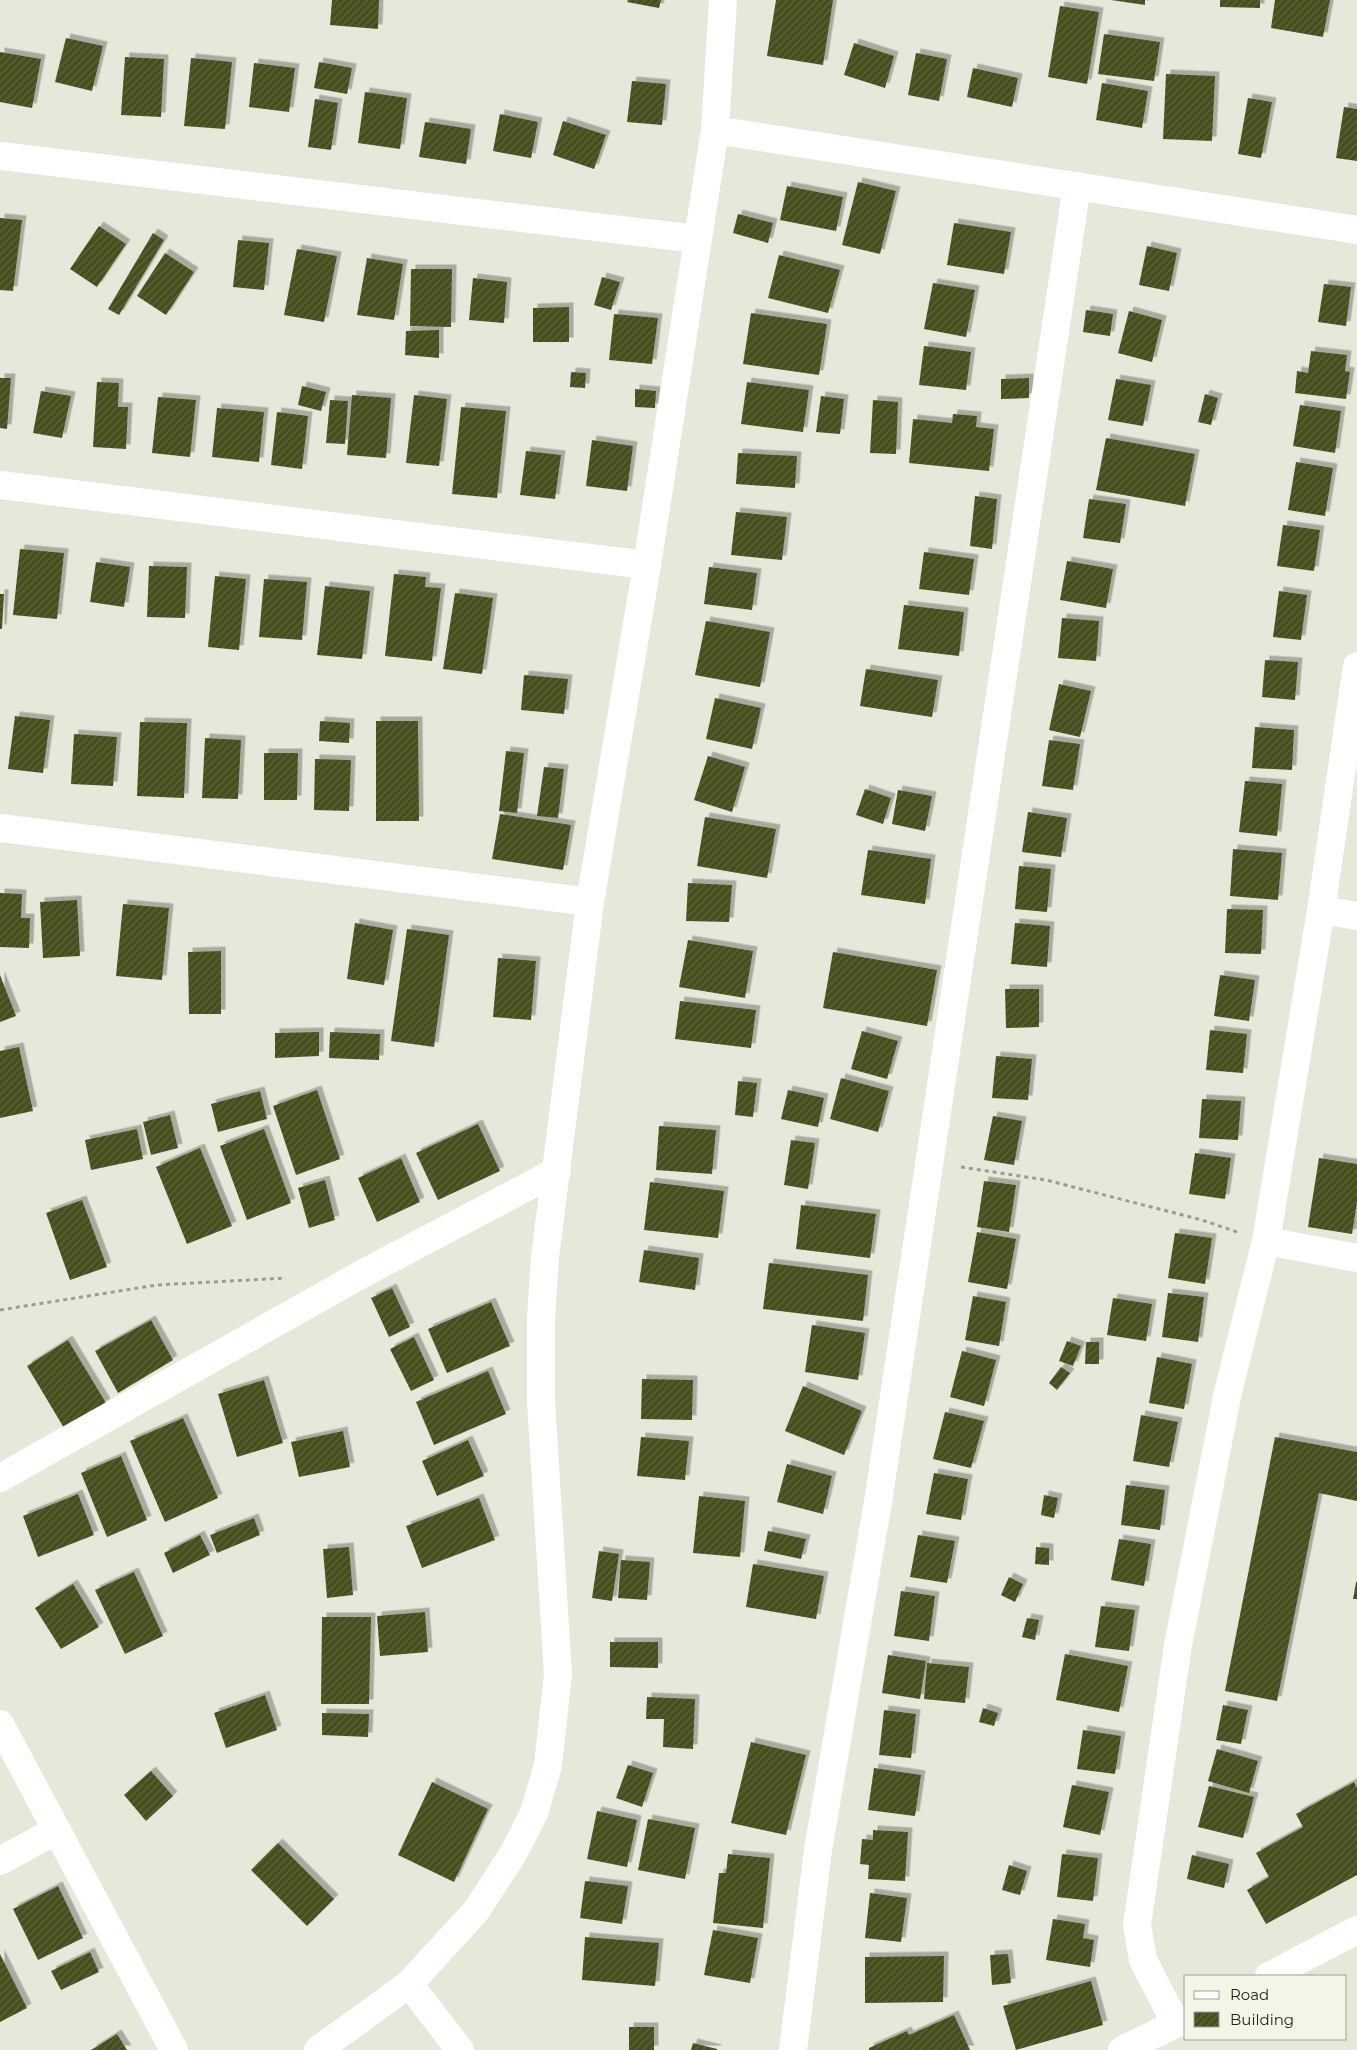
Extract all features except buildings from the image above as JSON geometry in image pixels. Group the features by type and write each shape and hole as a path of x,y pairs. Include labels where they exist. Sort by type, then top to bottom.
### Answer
{"street":[{"path":"318,2050 409,1984 476,1912 513,1854 534,1813 548,1765 558,1674 541,1410 541,1319 545,1257 590,902 647,566 715,130 723,0"},
{"path":"715,130 1357,230"},
{"path":"0,156 697,239"},
{"path":"793,2050 818,1850 878,1502 1077,186"},
{"path":"0,485 647,566"},
{"path":"1136,2047 1181,2022 1143,1960 1137,1925 1178,1645 1228,1392 1266,1241 1321,910 1357,666"},
{"path":"0,828 590,902"},
{"path":"1321,910 1357,916"},
{"path":"0,1478 353,1279 556,1171"},
{"path":"1266,1241 1357,1258"},
{"path":"0,1724 174,2050"},
{"path":"0,1861 58,1830"},
{"path":"1271,1975 1357,1930"},
{"path":"409,1984 460,2050"}],"path":[{"path":"930,1163 1046,1180 1202,1220 1266,1241"},
{"path":"0,1310 157,1285 294,1278"}]}
